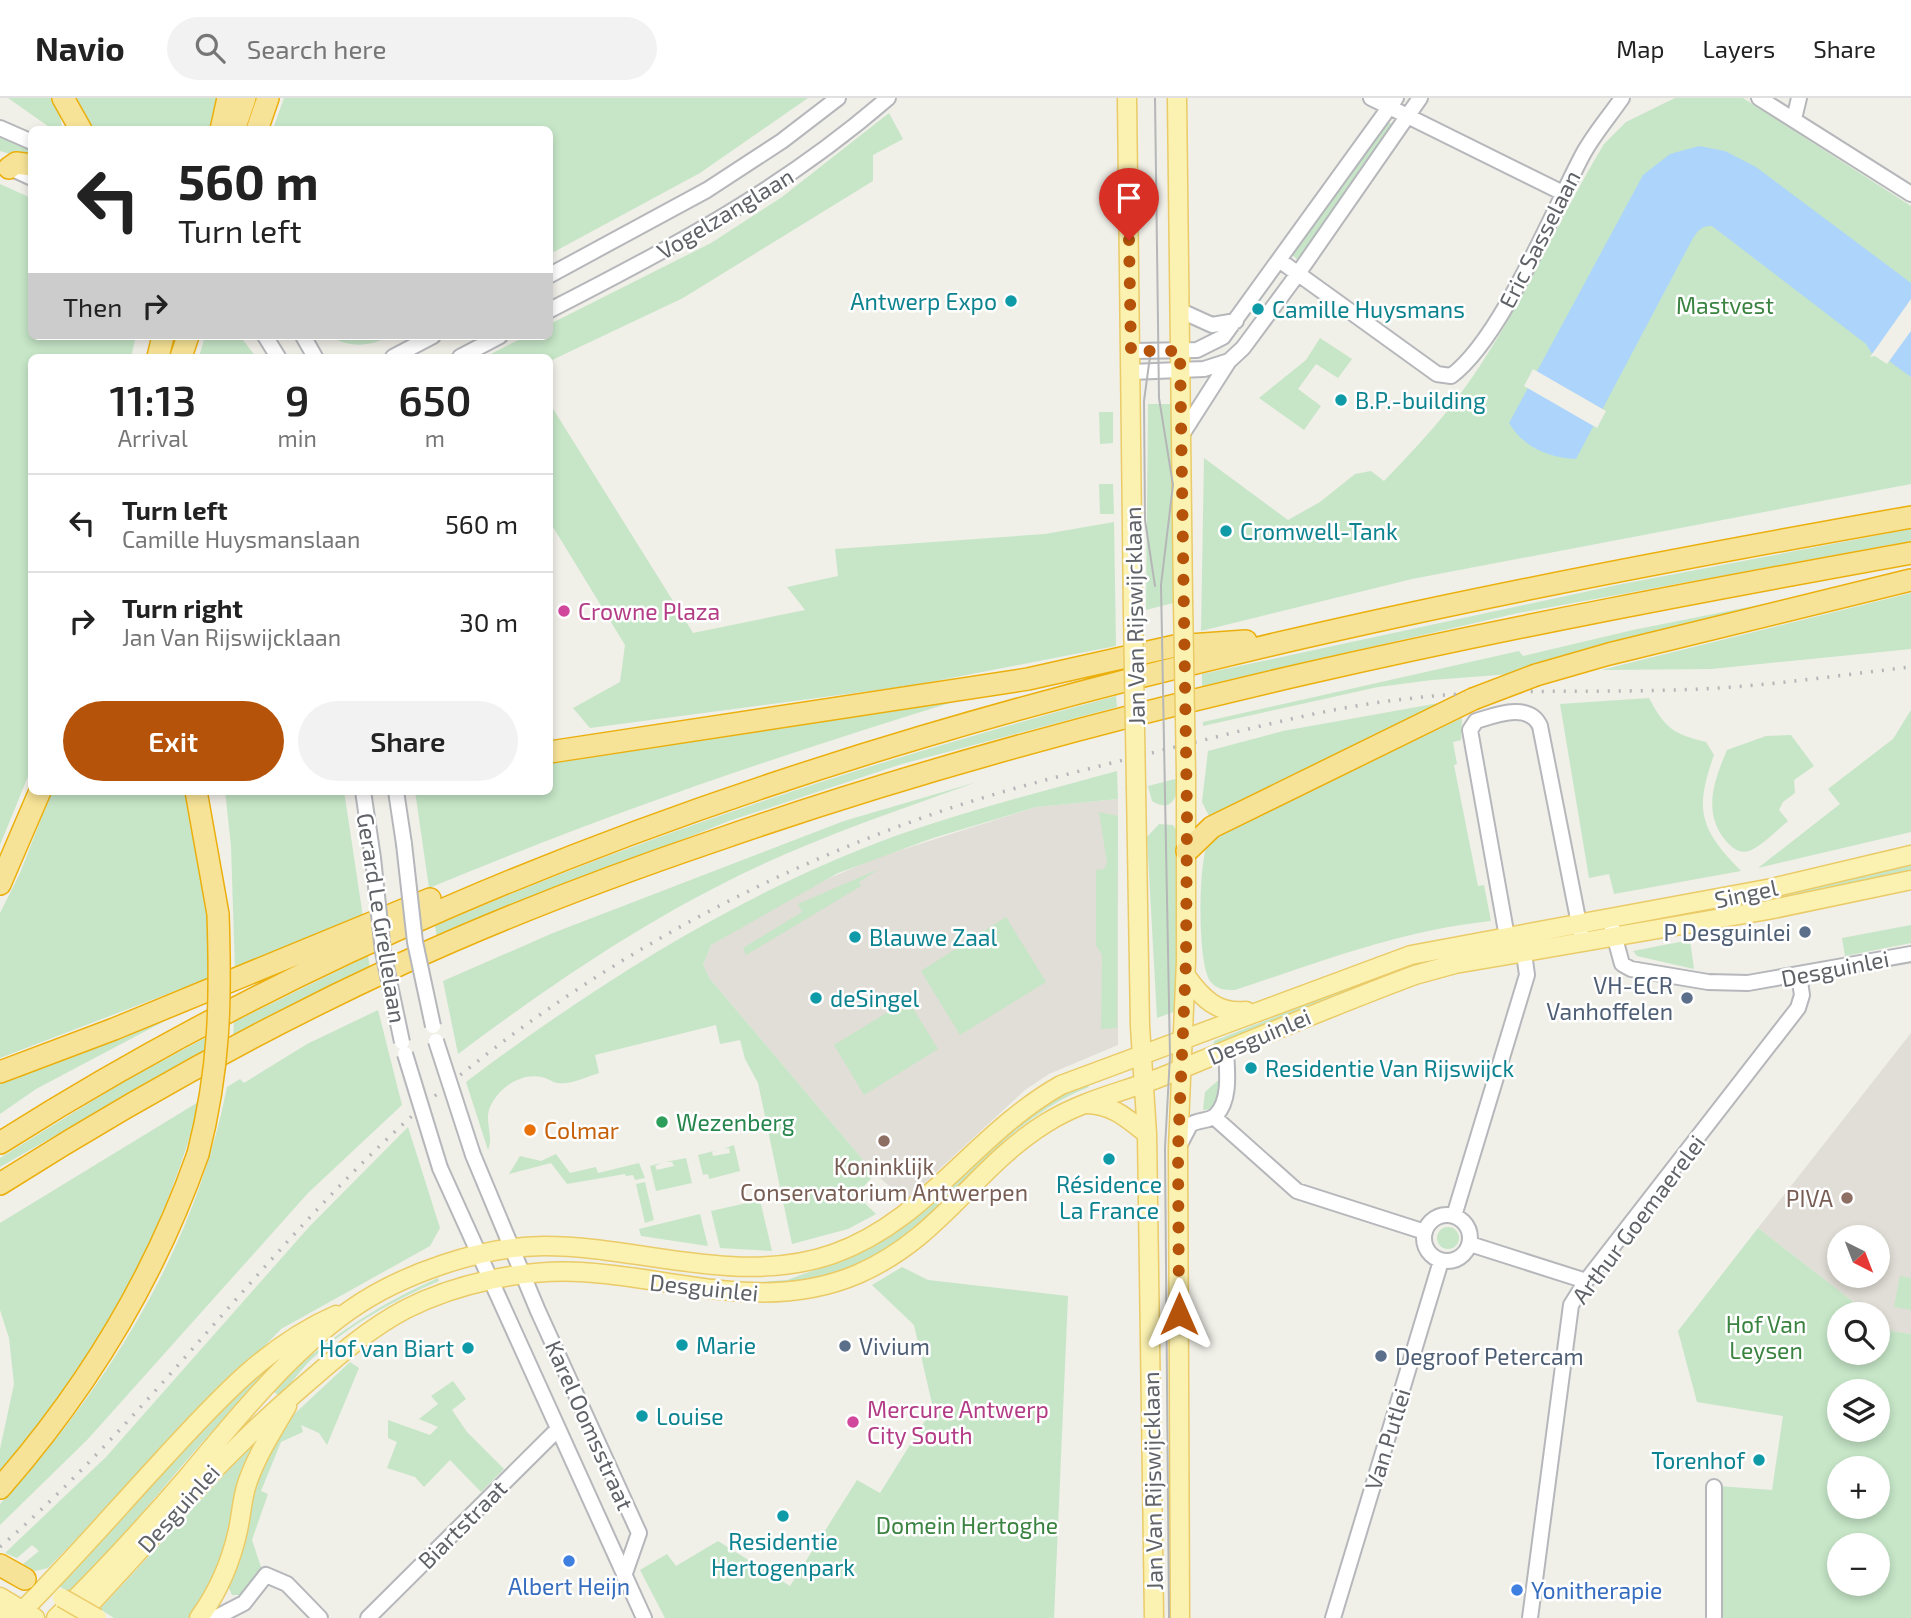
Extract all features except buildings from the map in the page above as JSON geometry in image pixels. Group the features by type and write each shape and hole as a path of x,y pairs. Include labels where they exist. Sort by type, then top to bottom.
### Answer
{"highway":[{"path":"63,98 68,126"},
{"path":"63,98 79,126"},
{"path":"222,126 228,98"},
{"path":"235,126 245,98"},
{"path":"258,126 268,98"},
{"path":"4,166 16,163 28,164"},
{"path":"0,1143 144,1057 360,944 556,861 659,821 805,771 1037,702 1308,636 1712,552 1911,517"},
{"path":"0,1184 193,1069 404,962 633,869 790,814 1054,736 1242,688 1522,626 1911,553"},
{"path":"1187,851 1212,827 1473,699 1536,675 1609,654 1911,580"},
{"path":"553,752 1028,679 1175,646 1308,636"},
{"path":"0,1072 114,1029 563,844 757,774 805,771"},
{"path":"0,884 38,795"},
{"path":"0,1488 65,1408 121,1323 166,1237 198,1154 211,1101 222,992 218,914 197,795"},
{"path":"205,833 210,795"},
{"path":"0,1199 26,1168"}],"main road":[{"name":"Jan Van Rijswijcklaan","path":"1127,98 1136,788 1142,1054 1147,1135 1154,1618"},
{"name":"Jan Van Rijswijcklaan","path":"1177,98 1187,851 1178,1149 1180,1618"},
{"name":"Singel","path":"1612,929 1911,855"},
{"name":"Singel","path":"1612,929 1911,880"},
{"name":"Desguinlei","path":"57,1618 163,1505 248,1406 350,1310 405,1281 476,1253 511,1248 577,1247 743,1268 807,1262 858,1244 898,1221 1004,1122 1060,1085 1256,1010 1411,955 1507,937 1581,934 1612,929"},
{"name":"Desguinlei","path":"77,1618 256,1425 339,1353 405,1310 453,1290 523,1275 594,1273 742,1294 796,1292 827,1284 855,1275 910,1244 953,1208 1020,1142 1041,1126 1083,1104 1144,1083 1415,975 1455,964 1524,953 1581,934"},
{"name":"Desguinlei","path":"1185,976 1212,1005 1231,1011 1256,1010"},
{"path":"1083,1104 1099,1104 1114,1110 1147,1135"},
{"path":"0,1597 24,1616 44,1588 231,1386 313,1325 350,1310"},
{"path":"199,1618 220,1584 238,1530 246,1487 265,1442 294,1394"},
{"path":"13,1572 97,1618"}],"street":[{"name":"Vogelzanglaan","path":"553,273 707,190 782,141 838,98"},
{"name":"Vogelzanglaan","path":"553,308 743,207 818,155 888,98"},
{"path":"1371,98 1392,102 1407,116 1563,193"},
{"path":"1181,436 1229,361 1243,348 1297,275 1420,98"},
{"name":"Eric Sasselaan","path":"1297,275 1437,374 1451,376 1468,364 1492,328 1584,152 1622,98"},
{"path":"1759,98 1911,194"},
{"path":"1794,119 1799,98"},
{"path":"1131,351 1180,351 1209,347 1223,337 1392,102"},
{"path":"0,128 28,140"},
{"path":"4,166 28,176"},
{"path":"1279,260 1297,275"},
{"path":"1179,310 1212,325 1236,321"},
{"path":"399,354 425,340"},
{"path":"466,354 492,340"},
{"path":"1131,372 1204,369 1229,361"},
{"path":"1507,937 1470,730 1476,722 1523,711 1533,716 1540,726 1581,934"},
{"name":"Gerard Le Grellelaan","path":"364,795 383,952 402,1042 440,1168 489,1282"},
{"name":"Gerard Le Grellelaan","path":"397,795 415,942 433,1026 473,1155 523,1275"},
{"name":"Desguinlei","path":"1612,929 1619,959 1631,969 1727,984 1799,975 1911,954"},
{"path":"1454,1216 1527,975 1524,953"},
{"name":"Arthur Goemaerelei","path":"1531,1618 1571,1305 1586,1281 1798,1008 1802,995 1799,975"},
{"path":"1178,1149 1190,1125 1214,1117 1227,1088 1226,1051"},
{"path":"1214,1117 1297,1191 1425,1232"},
{"path":"1440,1216 1454,1216 1466,1224 1469,1244 1455,1260 1441,1261 1425,1246 1425,1232 1440,1216"},
{"path":"1469,1244 1586,1281"},
{"name":"Van Putlei","path":"1333,1618 1441,1261"},
{"name":"Karel Oomsstraat","path":"523,1275 639,1533 624,1576"},
{"name":"Karel Oomsstraat","path":"489,1282 644,1618"},
{"name":"Biartstraat","path":"368,1618 557,1430"},
{"path":"1714,1487 1714,1618"},
{"path":"215,1618 236,1608 257,1590 266,1575 287,1584 320,1618"},
{"path":"220,1584 228,1597 238,1601 257,1590"}],"shaded area":[{"path":"1118,799 1118,1045 1049,1074 1025,1090 906,1200 875,1174 710,979 703,965 711,945 802,890 876,858 1036,807"},
{"name":"PIVA","path":"1911,1033 1911,1334 1890,1330 1890,1302 1854,1302 1835,1288 1890,1288 1890,1225 1827,1225 1827,1281 1758,1228"}],"green space":[{"path":"8,98 58,98 62,126 48,126"},
{"path":"70,98 217,98 210,126 87,126"},
{"path":"284,98 808,98 700,173 553,252 553,126 274,126"},
{"name":"Mastvest","path":"1675,98 1743,98 1911,206 1911,484 1412,579 1201,631 1204,458 1288,520 1320,502 1355,474 1371,471 1384,481 1436,425 1495,343 1604,144 1626,122"},
{"path":"889,113 903,139 873,155 873,181 683,298 553,360 553,354 491,354 518,340 553,340 553,322 711,243 782,197"},
{"path":"1385,120 1393,125 1298,260 1291,254"},
{"path":"0,135 28,148 28,159 0,151"},
{"path":"0,184 28,197 28,340 135,340 132,354 28,354 28,776 0,845"},
{"path":"1320,338 1352,359 1338,378 1316,364 1298,389 1321,406 1304,430 1259,398 1306,360"},
{"path":"204,340 243,340 254,354 200,354"},
{"path":"338,340 380,340 360,345"},
{"path":"1148,404 1175,404 1177,602 1146,610"},
{"path":"553,409 693,633 805,610 787,587 838,576 835,549 1045,534 1114,522 1116,646 915,685 590,728 573,708 620,682 625,645 553,527"},
{"path":"1099,412 1113,412 1113,443 1100,444"},
{"path":"1099,484 1113,484 1114,514 1100,514"},
{"path":"1911,529 1911,541 1518,613 1202,686 1202,674 1617,585"},
{"path":"1819,593 1511,674 1378,687 1203,726 1203,722 1519,651 1523,656 1633,630"},
{"path":"1911,593 1911,649 1711,669 1601,670"},
{"path":"1116,696 1117,707 902,764 729,821 437,937 435,926 518,891 686,827 857,771"},
{"path":"1649,698 1665,723 1685,736 1706,742 1714,755 1704,791 1705,818 1717,843 1741,871 1614,894 1609,874 1589,878 1560,704"},
{"path":"963,699 694,787 561,835 429,888 416,795 553,795 553,763"},
{"path":"1439,703 1266,794 1209,816 1202,802 1208,751 1283,731"},
{"path":"1911,710 1911,832 1758,868 1840,804 1828,789 1893,739"},
{"path":"1462,718 1461,740 1453,742 1457,764 1454,765 1478,886 1484,885 1491,921 1393,939 1235,990 1215,986 1206,970 1200,910 1205,850 1209,839"},
{"path":"1791,735 1814,766 1794,780 1795,793 1783,802 1779,810 1788,821 1754,849 1746,852 1736,850 1719,830 1712,808 1718,773 1727,750 1766,736"},
{"path":"1117,771 1118,799 1036,807 933,838 838,873 711,945 703,965 710,979 875,1174 856,1195 876,1214 848,1229 792,1244 758,1083 745,1059 740,1040 720,1044 716,1025 595,1055 599,1073 568,1083 557,1083 534,1076 511,1083 494,1100 488,1112 488,1150 466,1082 568,1009 673,942 783,884 898,835"},
{"path":"1179,778 1176,796 1170,804 1152,801 1148,786"},
{"path":"977,782 813,843 759,866 680,906 604,952 458,1054 443,981 553,933 844,821"},
{"path":"50,795 186,795 207,901 209,978 0,1058 0,913 20,873"},
{"path":"225,795 345,795 363,917 235,970 231,846"},
{"path":"1099,812 1118,816 1117,1028 1101,1029 1102,955 1096,945 1096,870 1104,869 1107,863"},
{"path":"1159,824 1173,825 1180,835 1179,1010 1157,1018 1147,837"},
{"path":"1911,862 1911,872 1785,901 1641,926 1770,900"},
{"path":"879,869 859,882 861,886 746,955 743,948 802,912 798,904"},
{"path":"1006,917 1046,982 960,1035 921,971"},
{"path":"1911,925 1911,943 1845,956 1842,938"},
{"path":"1690,940 1694,969 1637,956 1633,951"},
{"path":"368,956 370,968 233,1037 234,1022"},
{"path":"1437,956 1213,1049 1214,1041 1415,961"},
{"path":"908,1000 938,1049 864,1095 834,1045"},
{"path":"378,1010 402,1105 308,1193 88,1439 0,1525 0,1504 77,1411 112,1362 143,1311 194,1203 213,1146 227,1087 240,1079 244,1083 307,1044"},
{"path":"176,1015 36,1089 0,1114 0,1079"},
{"path":"207,1037 207,1049 0,1167 0,1158 128,1079"},
{"path":"1223,1076 1216,1108 1203,1110 1205,1092"},
{"path":"1087,1082 1089,1087 1040,1113 1019,1129 979,1164 921,1223 882,1253 840,1271 795,1281 748,1284 652,1277 559,1264 559,1261 596,1263 745,1283 787,1280 853,1256 894,1232 1006,1131 1050,1100"},
{"path":"200,1101 166,1203 121,1298 66,1386 0,1472 0,1449 14,1384 9,1338 0,1310 0,1223"},
{"path":"408,1127 440,1228 430,1246 281,1329 48,1568 35,1571 23,1564 39,1551 32,1545 17,1558 5,1553 106,1457 309,1227"},
{"path":"734,1145 740,1171 709,1179 708,1174 703,1175 698,1155 718,1150 712,1152 713,1156 730,1153 729,1148 723,1149"},
{"path":"556,1154 570,1173 596,1167 598,1173 639,1163 645,1178 635,1180 633,1175 625,1174 567,1184 551,1163 509,1174 520,1156 541,1161"},
{"path":"686,1158 692,1183 656,1191 650,1166 661,1163 655,1166 657,1170 674,1166 672,1162 666,1162"},
{"path":"645,1182 654,1220 645,1223 636,1184"},
{"path":"760,1200 772,1251 720,1248 711,1211"},
{"path":"700,1214 708,1246 641,1236 639,1229"},
{"path":"1448,1227 1456,1230 1459,1238 1456,1246 1448,1249 1440,1246 1437,1238 1440,1230"},
{"name":"Hof Van Leysen","path":"1758,1228 1827,1281 1827,1288 1835,1288 1854,1302 1827,1302 1827,1365 1890,1365 1890,1330 1911,1334 1911,1618 1719,1618 1718,1486 1772,1490 1783,1416 1697,1402 1678,1331"},
{"name":"Domein Hertoghe","path":"902,1267 928,1280 1068,1296 1054,1618 665,1618 640,1570 667,1554 676,1566 718,1541 790,1586 857,1480 880,1493 933,1408 914,1325 872,1285"},
{"path":"1900,1276 1911,1278 1911,1310 1894,1307"},
{"path":"438,1278 439,1281 389,1305 343,1333 310,1361 279,1396 271,1389 350,1327 391,1301"},
{"path":"350,1362 359,1368 327,1445 319,1433 301,1425 303,1432 281,1442 261,1491 268,1494 252,1540 262,1570 243,1590 242,1595 232,1595 228,1586 256,1478 289,1419"},
{"path":"263,1370 266,1377 214,1429 95,1566 69,1592 55,1584 180,1448"},
{"path":"453,1381 466,1399 452,1410 467,1432 504,1469 481,1492 450,1460 424,1487 415,1477 387,1468 397,1442 388,1438 388,1420 430,1435 438,1427 419,1419 438,1404 431,1396"},
{"path":"258,1438 226,1550 214,1581 191,1618 114,1618 100,1609"}],"water":[{"path":"1699,146 1725,151 1756,167 1911,283 1911,377 1875,351 1872,354 1866,344 1712,226 1708,226 1700,230 1692,240 1576,459 1538,450 1522,439 1509,423 1643,175 1670,154"}],"pier":[{"path":"1911,299 1911,331 1887,364 1875,356 1870,357"},
{"path":"1533,369 1606,411 1597,428 1524,386"}],"tram line":[{"path":"1155,98 1159,398 1173,485 1161,585 1170,1056 1165,1148 1169,1618"},
{"path":"1151,349 1144,401 1145,520 1155,586"}],"railway":[{"path":"0,1547 58,1494 113,1437 323,1204 378,1148 436,1095 492,1050 610,968 735,898 800,867 866,839 991,795 1167,749 1345,708 1471,693 1730,687 1911,667"}],"place":[{"name":"Antwerp Expo","path":"1011,301"},
{"name":"Camille Huysmans","path":"1258,309"},
{"name":"B.P.-building","path":"1341,400"},
{"name":"Cromwell-Tank","path":"1226,531"},
{"name":"Crowne Plaza","path":"564,611"},
{"name":"P Desguinlei","path":"1805,932"},
{"name":"Blauwe Zaal","path":"855,937"},
{"name":"deSingel","path":"816,998"},
{"name":"VH-ECR Vanhoffelen","path":"1687,998"},
{"name":"Residentie Van Rijswijck","path":"1251,1068"},
{"name":"Wezenberg","path":"662,1122"},
{"name":"Colmar","path":"530,1130"},
{"name":"Koninklijk Conservatorium Antwerpen","path":"884,1141"},
{"name":"Résidence La France","path":"1109,1159"},
{"name":"PIVA","path":"1847,1198"},
{"name":"Marie","path":"682,1345"},
{"name":"Vivium","path":"845,1346"},
{"name":"Hof van Biart","path":"468,1348"},
{"name":"Degroof Petercam","path":"1381,1356"},
{"name":"Louise","path":"642,1416"},
{"name":"Mercure Antwerp City South","path":"853,1422"},
{"name":"Torenhof","path":"1759,1460"},
{"name":"Residentie Hertogenpark","path":"783,1516"},
{"name":"Albert Heijn","path":"569,1561"},
{"name":"Yonitherapie","path":"1517,1590"}],"route":[{"path":"1129,240 1131,351 1180,351 1187,816 1186,961 1178,1149 1179,1314"}]}
